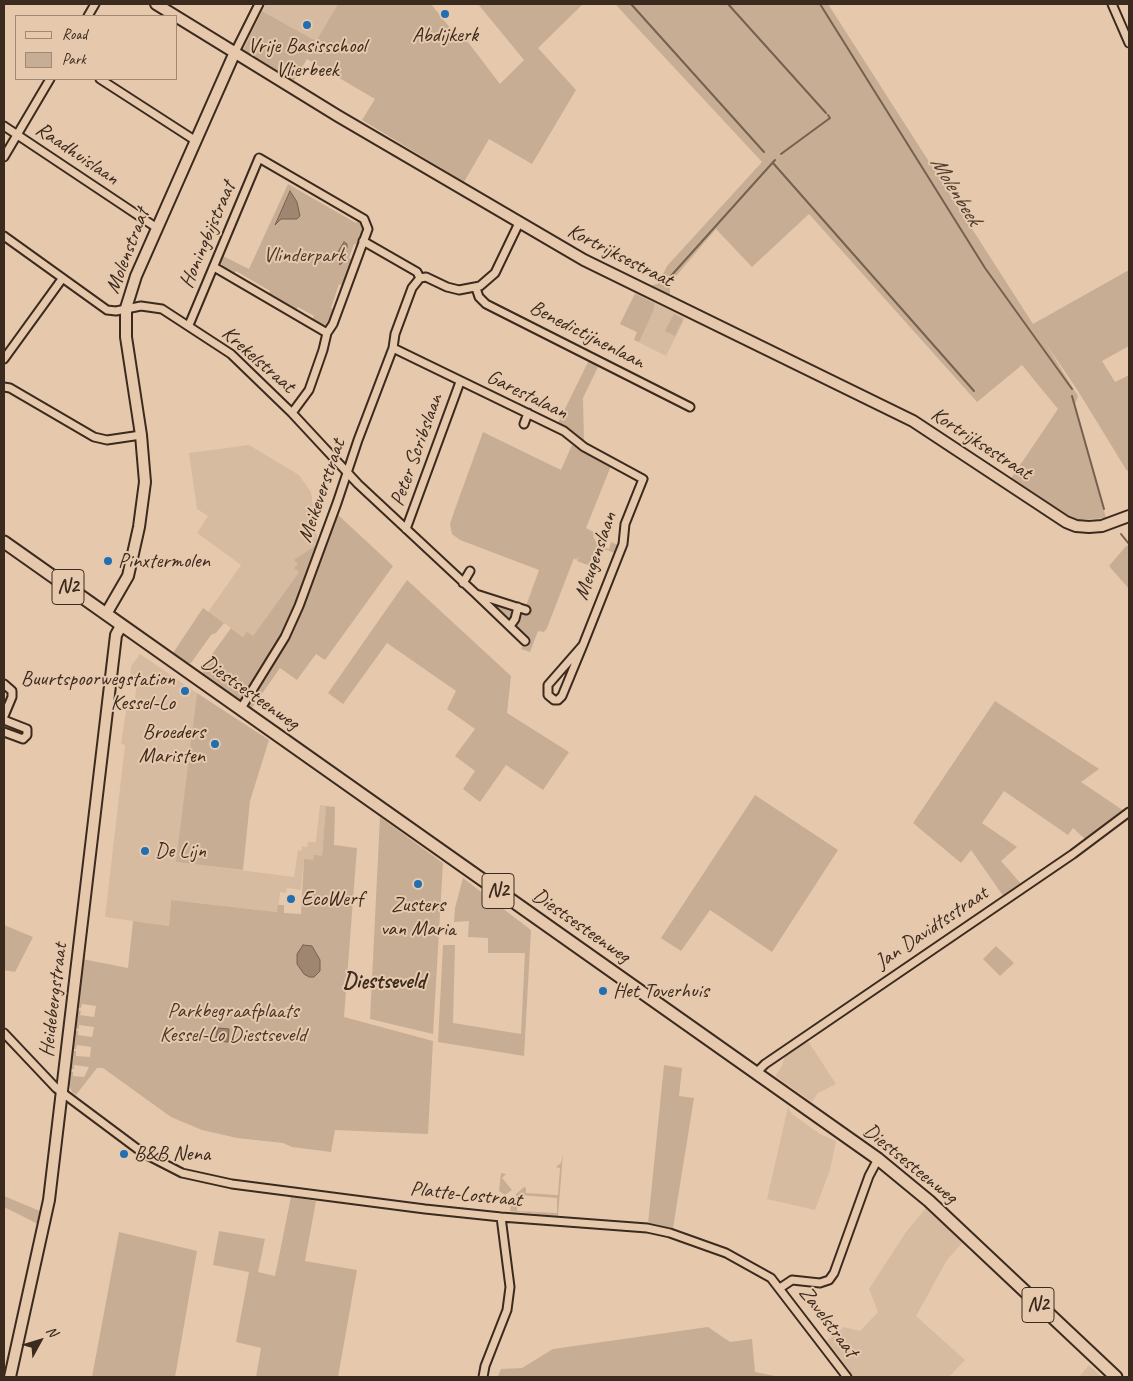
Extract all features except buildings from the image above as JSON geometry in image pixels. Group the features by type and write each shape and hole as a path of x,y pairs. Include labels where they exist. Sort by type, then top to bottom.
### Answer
{"main road":[{"name":"Diestsesteenweg","path":"4,542 878,1159 930,1201 1088,1354 1116,1377"},
{"name":"Diestsesteenweg","path":"1088,1354 1108,1377"}],"street":[{"path":"89,15 95,4"},
{"name":"Kortrijksestraat","path":"156,4 174,15"},
{"name":"Molenstraat","path":"106,614 124,585 136,544 144,482 141,435 126,337 126,308 136,276 156,228 235,52 259,4"},
{"path":"1112,4 1129,43"},
{"name":"Kortrijksestraat","path":"178,17 584,260 913,422 942,439 1049,512 1076,526 1102,526 1129,516"},
{"path":"4,157 49,80"},
{"path":"102,80 196,141"},
{"name":"Raadhuislaan","path":"4,126 156,228"},
{"name":"Honingbijstraat","path":"189,325 259,158 364,220 368,229 364,241"},
{"path":"292,413 309,390 324,350 327,333 333,324 364,241 417,272 420,278 426,277 454,289 476,288 494,274 520,223"},
{"name":"Krekelstraat","path":"4,236 106,310 116,312 126,308 152,306 162,309 231,354 292,413 347,474 525,641"},
{"path":"214,266 327,333"},
{"name":"Meikeverstraat","path":"240,710 285,637 393,348 395,334 412,288 420,278"},
{"path":"4,359 62,279"},
{"name":"Benedictijnenlaan","path":"476,288 479,297 486,304 690,407"},
{"name":"Garestalaan","path":"393,348 564,431 584,447 643,479"},
{"name":"Peter Scribslaan","path":"406,529 460,382"},
{"path":"4,387 10,388 94,437 107,440 141,435"},
{"path":"524,424 528,413"},
{"name":"Meugenslaan","path":"583,645 548,687 548,695 554,700 560,698 583,645 623,544 625,524 643,479"},
{"path":"463,583 470,571"},
{"path":"476,594 526,610"},
{"path":"510,626 515,619 518,607"},
{"name":"Heidebergstraat","path":"10,1377 47,1213 116,635 121,626"},
{"path":"556,676 567,684"},
{"path":"4,684 12,691 12,697 4,716"},
{"path":"4,720 27,729 27,735 23,739 4,732"},
{"name":"Jan Davidtsstraat","path":"756,1073 765,1064 1073,854 1129,812"},
{"name":"Platte-Lostraat","path":"4,1033 62,1092 143,1153 182,1173 232,1184 501,1217 647,1228 670,1233 726,1253 771,1278 780,1288"},
{"path":"780,1288 792,1280 820,1283 829,1280 834,1273 869,1176 878,1159"},
{"path":"483,1377 484,1366 507,1310 509,1294 508,1264 501,1228 501,1217"},
{"name":"Zavelstraat","path":"780,1288 847,1377"}],"shaded area":[{"name":"Vrije Basisschool Vlierbeek","path":"266,4 338,4 316,41 262,11"},
{"path":"290,191 297,202 300,216 297,219 281,219 275,225"},
{"path":"344,242 347,244 347,248 341,255 343,262 340,265 338,252"},
{"path":"635,293 685,318 666,356 634,340 637,332 620,324"},
{"path":"249,445 299,475 311,492 318,544 295,568 299,572 253,636 244,637 208,612 241,565 197,533 208,516 197,509 189,453"},
{"path":"140,654 197,693 177,862 294,877 298,850 301,851 302,846 307,847 308,842 316,842 320,805 326,806 322,856 313,860 304,860 301,890 287,888 286,893 280,892 278,912 171,900 169,926 105,917 125,745 121,744 127,700 135,701 135,682 129,682 131,666"},
{"path":"303,945 312,946 320,960 320,971 314,977 304,974 297,964 297,954"},
{"path":"218,1028 229,1029 228,1042 215,1041"},
{"path":"808,1041 836,1084 818,1093 812,1102 775,1076 782,1066 785,1055"},
{"path":"788,1107 792,1114 820,1134 836,1141 830,1170 815,1210 767,1199"},
{"path":"926,1208 963,1242 947,1260 916,1316 965,1360 949,1377 852,1377 825,1342 844,1327 860,1331 878,1312 869,1289 906,1232"},
{"path":"1089,1365 1102,1377 1079,1377"}],"green space":[{"path":"338,4 431,4 454,33 461,33 500,84 524,60 478,4 583,4 538,48 576,90 532,164 489,139 464,182 362,120 375,99 307,59 293,82 243,50 262,11 316,41"},
{"path":"615,4 828,4 1033,324 1129,270 1129,346 1102,361 1115,382 1129,375 1129,469 1127,471 1078,391 1044,341 1078,396 1075,404 1106,518 1076,520 1010,480 1058,409 1022,365 977,402 809,214 752,267 716,229 670,283 670,295 648,286 658,284 667,266 762,162"},
{"name":"Vlinderpark","path":"288,184 356,223 359,219 364,227 358,245 354,244 349,258 353,260 344,286 339,284 331,308 335,310 334,315 325,327 311,321 314,316 298,307 295,311 268,295 270,291 236,271 233,275 224,269 221,263 223,256 249,269"},
{"path":"635,294 654,303 654,309 639,342 634,340 637,332 620,324"},
{"path":"674,314 683,319 675,336 665,331"},
{"path":"589,360 598,367 583,398 584,442 575,433 558,423"},
{"path":"483,432 561,470 572,445 611,466 586,528 598,534 593,536 597,544 609,549 611,542 618,545 615,553 598,547 588,565 577,561 579,556 576,560 574,558 547,628 544,632 538,631 530,652 521,649 527,639 518,630 516,623 517,617 527,611 526,606 539,570 460,540 452,534 450,524"},
{"path":"336,513 393,566 325,660 316,654 297,680 280,668 252,708 203,673 202,668 231,628 243,637 247,632 253,636 299,572 294,568 298,564 294,560 318,544"},
{"path":"1127,545 1129,548 1129,589 1109,566"},
{"path":"407,580 511,676 507,713 569,752 543,790 506,765 480,802 463,789 475,771 455,756 475,729 447,709 456,691 387,643 343,704 328,693"},
{"path":"484,597 512,609 513,616 507,620"},
{"path":"203,608 224,623 216,633 211,635 191,663 188,663 173,653"},
{"path":"197,693 269,740 250,801 243,870 176,862"},
{"path":"995,701 1099,769 1081,782 1124,811 1087,841 1073,828 1068,835 1004,791 982,823 1017,847 1001,861 1022,885 1004,897 971,850 961,863 913,823"},
{"path":"755,795 838,850 772,952 710,910 681,951 661,938"},
{"name":"Parkbegraafplaats Kessel-Lo Diestseveld","path":"326,806 335,807 334,845 357,848 344,1017 433,1041 428,1134 335,1130 331,1152 292,1147 283,1143 237,1138 202,1130 171,1117 103,1068 97,1068 76,1095 72,1092 69,1085 69,1072 73,1072 73,1076 84,1077 89,1067 74,1065 74,1069 70,1069 72,1051 76,1051 76,1056 90,1057 91,1047 77,1045 76,1049 72,1049 74,1031 78,1031 78,1035 92,1037 94,1027 79,1025 79,1029 74,1028 76,1010 81,1011 80,1015 94,1017 96,1006 82,1004 81,1008 77,1008 82,959 128,968 133,921 169,926 171,900 277,912 278,905 284,905 284,913 301,914 304,859 313,860 314,855 322,856"},
{"path":"380,817 443,863 433,1034 370,1019"},
{"path":"463,878 531,930 524,1056 438,1042 443,945 455,945 453,1023 521,1034 525,953 488,953 488,938 468,937 469,921 454,922 455,908"},
{"path":"4,925 33,937 15,972 4,970"},
{"path":"996,946 1014,963 1000,976 983,959"},
{"path":"664,1065 682,1068 679,1096 694,1098 673,1228 648,1224"},
{"path":"563,1154 558,1216 510,1211 511,1206 517,1206 517,1211 557,1213 557,1198 521,1195 521,1200 516,1200 516,1194 524,1187 526,1188 526,1193 558,1195 560,1168 556,1167 561,1163"},
{"path":"501,1173 506,1174 502,1178 512,1190 505,1195 499,1191"},
{"path":"4,1196 42,1212 40,1225 4,1207"},
{"path":"291,1197 316,1201 305,1261 357,1270 338,1377 256,1377 261,1348 236,1342 249,1272 213,1265 219,1231 265,1239 258,1272 275,1276"},
{"path":"119,1232 197,1251 175,1377 92,1377"},
{"path":"708,1327 730,1342 752,1339 755,1372 780,1377 498,1376 501,1369 522,1368 553,1349"}],"waterway":[{"path":"631,4 764,152"},
{"path":"728,4 826,113"},
{"name":"Molenbeek","path":"820,4 985,268 1072,389"},
{"path":"781,154 830,118 828,115"},
{"path":"670,277 775,160"},
{"path":"773,163 974,391"},
{"path":"1072,396 1104,509"},
{"path":"1121,534 1129,544"}],"place":[{"name":"Abdijkerk","path":"445,14"},
{"name":"Vrije Basisschool Vlierbeek","path":"307,25"},
{"name":"Pinxtermolen","path":"108,561"},
{"name":"Buurtspoorwegstation Kessel-Lo","path":"185,691"},
{"name":"Broeders Maristen","path":"215,744"},
{"name":"De Lijn","path":"145,851"},
{"name":"Zusters van Maria","path":"418,884"},
{"name":"EcoWerf","path":"291,899"},
{"name":"Het Toverhuis","path":"603,991"},
{"name":"B&B Nena","path":"124,1154"}],"district":[{"name":"Diestseveld","path":"384,982"}]}
